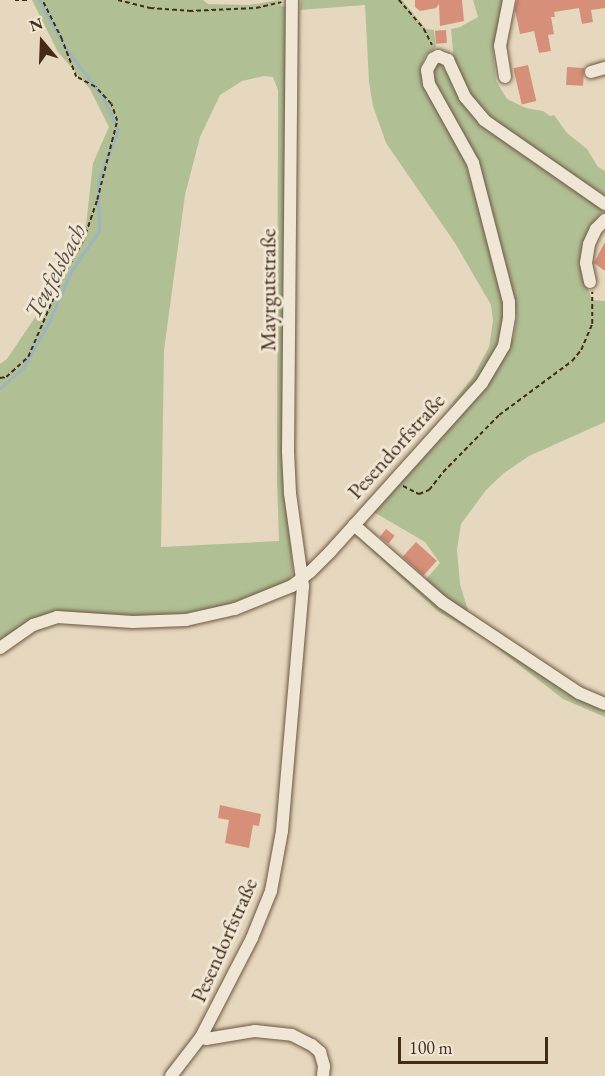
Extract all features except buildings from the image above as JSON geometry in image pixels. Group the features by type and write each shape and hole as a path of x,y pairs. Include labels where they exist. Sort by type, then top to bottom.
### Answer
{"street":[{"name":"Mayrgutstraße","path":"292,0 288,452 290,494 301,579"},
{"path":"505,77 500,46 509,0"},
{"name":"Pesendorfstraße","path":"171,1076 201,1037 252,938 275,876 282,831 301,579 354,525 493,367 504,346 509,317 505,281 467,150 429,84 426,70 429,63 438,57"},
{"path":"438,57 448,60 465,97 484,120 605,204"},
{"path":"591,72 605,68"},
{"path":"590,282 586,263 589,244 591,236 605,220"},
{"path":"354,525 441,602 579,693 605,704"},
{"path":"0,648 33,625 57,617 133,622 186,620 252,603 301,579"},
{"path":"201,1037 206,1039 255,1031 292,1035 312,1045 320,1052 324,1066 323,1076"}],"path":[{"path":"15,0 30,0"},
{"path":"0,378 6,377 28,357 62,278 83,241 97,200 117,122 111,104 95,87 76,77 62,40 42,0"},
{"path":"118,0 150,8 189,11 256,8 285,0"},
{"path":"399,0 424,29 438,57"},
{"path":"396,478 407,489 419,494 429,490 443,472 499,415 572,361 581,350 592,324 594,308 590,282"}],"green space":[{"path":"32,0 203,0 208,4 249,5 279,0 281,6 286,7 289,524 293,572 288,582 246,601 161,618 31,620 0,642 0,364 7,359 38,313 86,225 93,163 109,127 90,89 58,52","holes":["264,76 273,77 278,90 277,482 279,541 161,547 164,350 185,195 200,137 220,95 242,81"]},
{"path":"301,0 402,0 426,29 434,30 436,47 425,56 421,66 422,78 465,161 501,285 505,316 496,348 481,376 446,411 473,377 489,347 493,321 491,305 455,243 386,143 373,106 369,82 365,5 300,10"},
{"path":"473,0 507,0 493,49 496,81 507,99 526,108 543,111 550,116 554,115 567,133 587,149 598,167 605,171 605,196 488,116 468,93 454,62 451,29 460,27 478,17"},
{"path":"441,64 473,117 603,210 586,234 579,262 592,300 605,301 605,422 529,456 504,473 486,490 461,524 457,550 460,584 470,617 571,684 605,702 605,717 563,699 486,639 439,612 356,536 366,530 423,583 440,563 425,542 372,511 493,377 514,337 517,316 514,295 481,174 431,75 434,66"}],"waterway":[{"name":"Teufelsbach","path":"0,388 23,368 50,320 71,271 99,231 98,181 118,130 102,96 64,46 39,0"}]}
